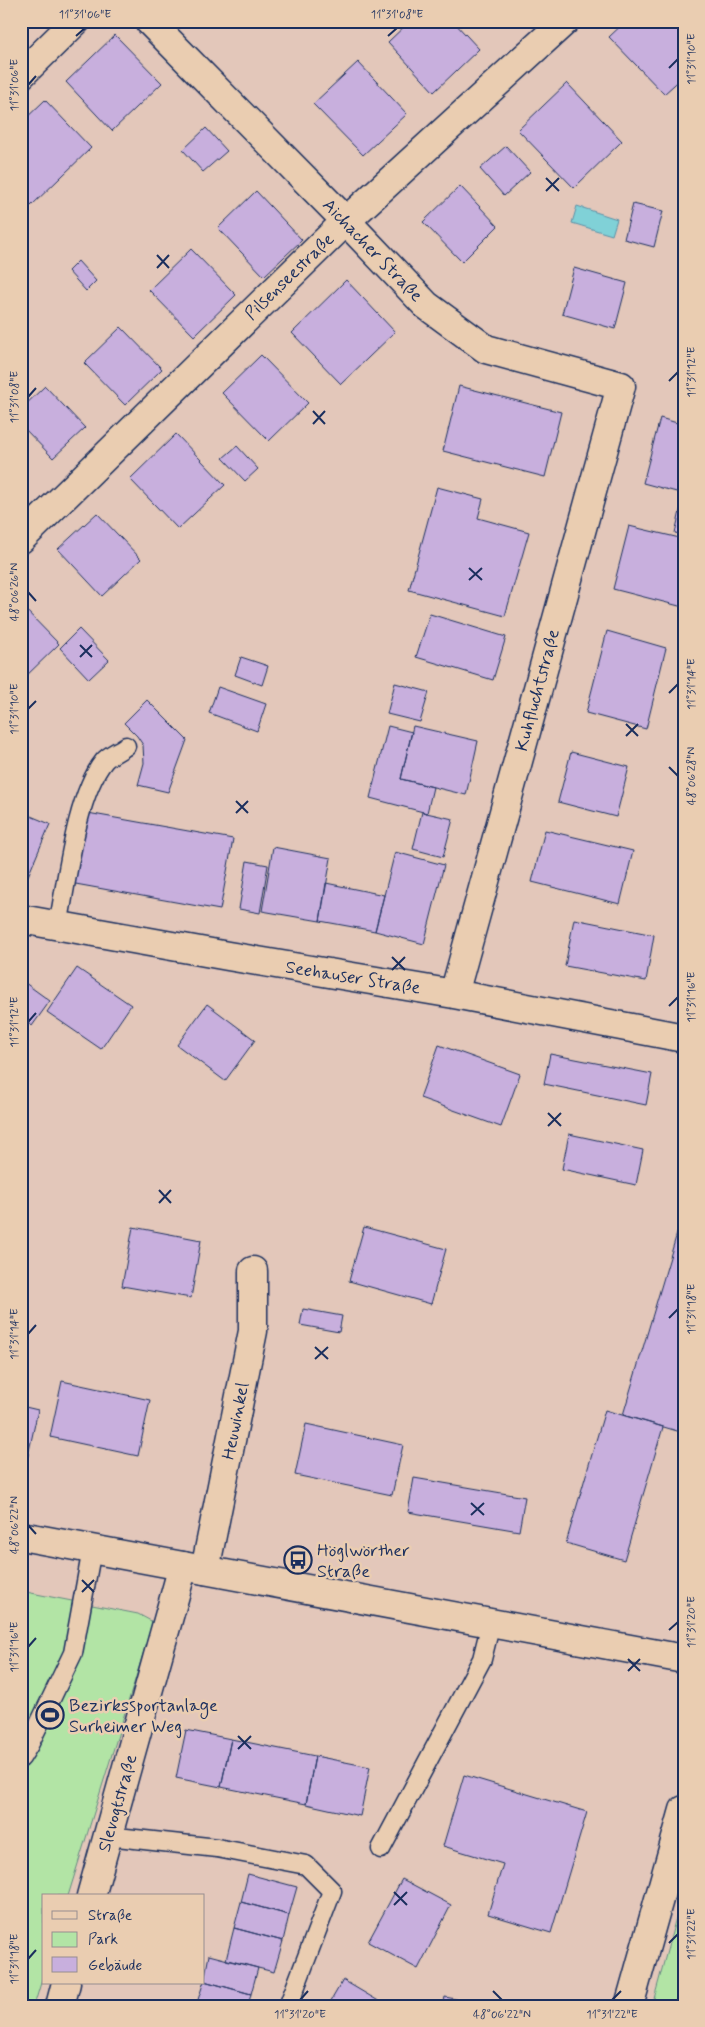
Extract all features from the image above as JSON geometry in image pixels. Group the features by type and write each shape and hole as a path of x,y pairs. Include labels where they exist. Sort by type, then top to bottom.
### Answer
{"street":[{"path":"21,75 76,21"},
{"name":"Aichacher Straße","path":"148,21 346,220 426,306 486,349 621,386"},
{"name":"Pilsenseestraße","path":"21,539 346,220 565,21"},
{"name":"Kuhfluchtstraße","path":"454,994 621,386"},
{"name":"Seehauser Straße","path":"21,919 454,994 684,1038"},
{"name":"Heuwinkel","path":"194,1568 253,1331 253,1271"},
{"path":"21,1536 684,1659"},
{"name":"Slevogtstraße","path":"92,1894 108,1836 194,1568"},
{"path":"629,2006 684,1810"},
{"path":"60,2006 66,1984"}],"lane":[{"path":"58,926 80,812 93,778 105,760 126,746"},
{"path":"21,1758 73,1653 92,1549"},
{"path":"381,1849 482,1659 491,1623"},
{"path":"108,1836 217,1848 306,1865 332,1891 289,2004"}],"green space":[{"path":"21,1591 138,1614 153,1622 69,1894 42,1894 42,1980 34,2006 21,2006"},
{"path":"684,1888 684,1970 674,2006 652,2006"}],"water":[{"path":"577,206 617,219 612,235 572,223"}],"building":[{"path":"410,21 453,21 479,49 434,92 388,42"},
{"path":"626,21 684,21 684,76 664,94 609,37"},
{"path":"115,35 162,83 112,131 66,82"},
{"path":"358,62 407,114 363,155 313,104"},
{"path":"567,83 622,141 574,188 518,130"},
{"path":"45,100 91,148 31,206 21,196 21,123"},
{"path":"206,128 227,151 203,172 183,150"},
{"path":"506,146 530,172 504,196 480,169"},
{"path":"460,186 498,226 462,262 423,222"},
{"path":"256,191 302,240 264,276 218,228"},
{"path":"633,204 663,211 654,247 624,239"},
{"path":"191,249 236,295 194,336 149,290"},
{"path":"78,261 96,281 86,291 68,271"},
{"path":"574,268 627,283 615,329 562,314"},
{"path":"346,280 395,332 341,384 292,333"},
{"path":"121,327 162,369 125,405 84,363"},
{"path":"261,355 308,403 269,441 222,393"},
{"path":"45,386 85,428 53,458 21,425 21,409"},
{"path":"459,386 561,412 545,477 443,451"},
{"path":"660,418 684,425 684,494 643,483"},
{"path":"176,434 225,485 178,529 130,479"},
{"path":"237,446 258,469 245,481 223,458"},
{"path":"437,487 483,499 478,518 529,532 505,616 409,590"},
{"path":"681,507 684,507 684,535 675,533"},
{"path":"97,513 141,559 102,596 58,549"},
{"path":"629,526 684,539 683,607 613,589"},
{"path":"21,605 59,644 21,681"},
{"path":"430,614 506,637 493,680 416,657"},
{"path":"79,629 109,660 89,679 60,648"},
{"path":"607,631 666,648 646,729 586,713"},
{"path":"241,657 268,666 262,685 235,675"},
{"path":"395,683 429,692 420,722 387,714"},
{"path":"218,687 266,704 257,731 209,713"},
{"path":"147,700 187,740 168,792 138,785 144,763 143,745 124,723"},
{"path":"388,726 412,732 401,779 433,787 427,813 370,798"},
{"path":"413,726 478,741 466,795 401,779"},
{"path":"571,752 629,767 616,817 558,802"},
{"path":"21,812 50,824 28,876 21,873"},
{"path":"82,812 233,839 220,910 70,883"},
{"path":"422,812 453,819 443,857 413,849"},
{"path":"545,830 633,851 620,904 532,882"},
{"path":"273,847 331,858 320,921 262,911"},
{"path":"395,852 444,865 424,944 375,931"},
{"path":"247,861 268,865 260,913 239,909"},
{"path":"326,883 384,895 375,931 320,921"},
{"path":"574,919 654,935 646,981 565,966"},
{"path":"77,968 131,1005 101,1049 47,1012"},
{"path":"21,980 50,1001 32,1026 21,1018"},
{"path":"207,1004 255,1040 225,1081 177,1045"},
{"path":"439,1045 520,1074 501,1127 420,1098"},
{"path":"550,1054 652,1074 646,1105 544,1084"},
{"path":"569,1134 643,1150 636,1185 562,1169"},
{"path":"684,1210 684,1433 623,1415"},
{"path":"133,1227 201,1240 191,1298 122,1286"},
{"path":"364,1227 446,1249 431,1304 349,1281"},
{"path":"303,1309 342,1316 339,1332 300,1325"},
{"path":"62,1381 150,1400 138,1456 50,1437"},
{"path":"21,1406 38,1410 27,1460 21,1459"},
{"path":"605,1410 663,1427 624,1560 566,1543"},
{"path":"306,1424 403,1445 392,1495 295,1475"},
{"path":"414,1478 525,1497 519,1531 408,1512"},
{"path":"186,1730 231,1739 221,1787 176,1778"},
{"path":"231,1739 315,1756 306,1804 221,1787"},
{"path":"315,1756 370,1767 360,1816 306,1804"},
{"path":"464,1775 587,1812 551,1933 488,1914 503,1864 443,1846"},
{"path":"248,1874 297,1887 289,1915 241,1902"},
{"path":"402,1879 451,1905 418,1969 368,1942"},
{"path":"241,1902 289,1915 283,1941 234,1928"},
{"path":"234,1928 283,1941 274,1972 226,1960"},
{"path":"209,1955 258,1968 251,1994 205,1981"},
{"path":"343,1980 387,2006 328,2006"},
{"path":"205,1981 251,1994 248,2006 196,2006"},
{"path":"445,1997 491,2006 443,2006"}],"place":[{"name":"Höglwörther Straße","path":"298,1560"},
{"name":"Bezirkssportanlage Surheimer Weg","path":"50,1715"}]}
